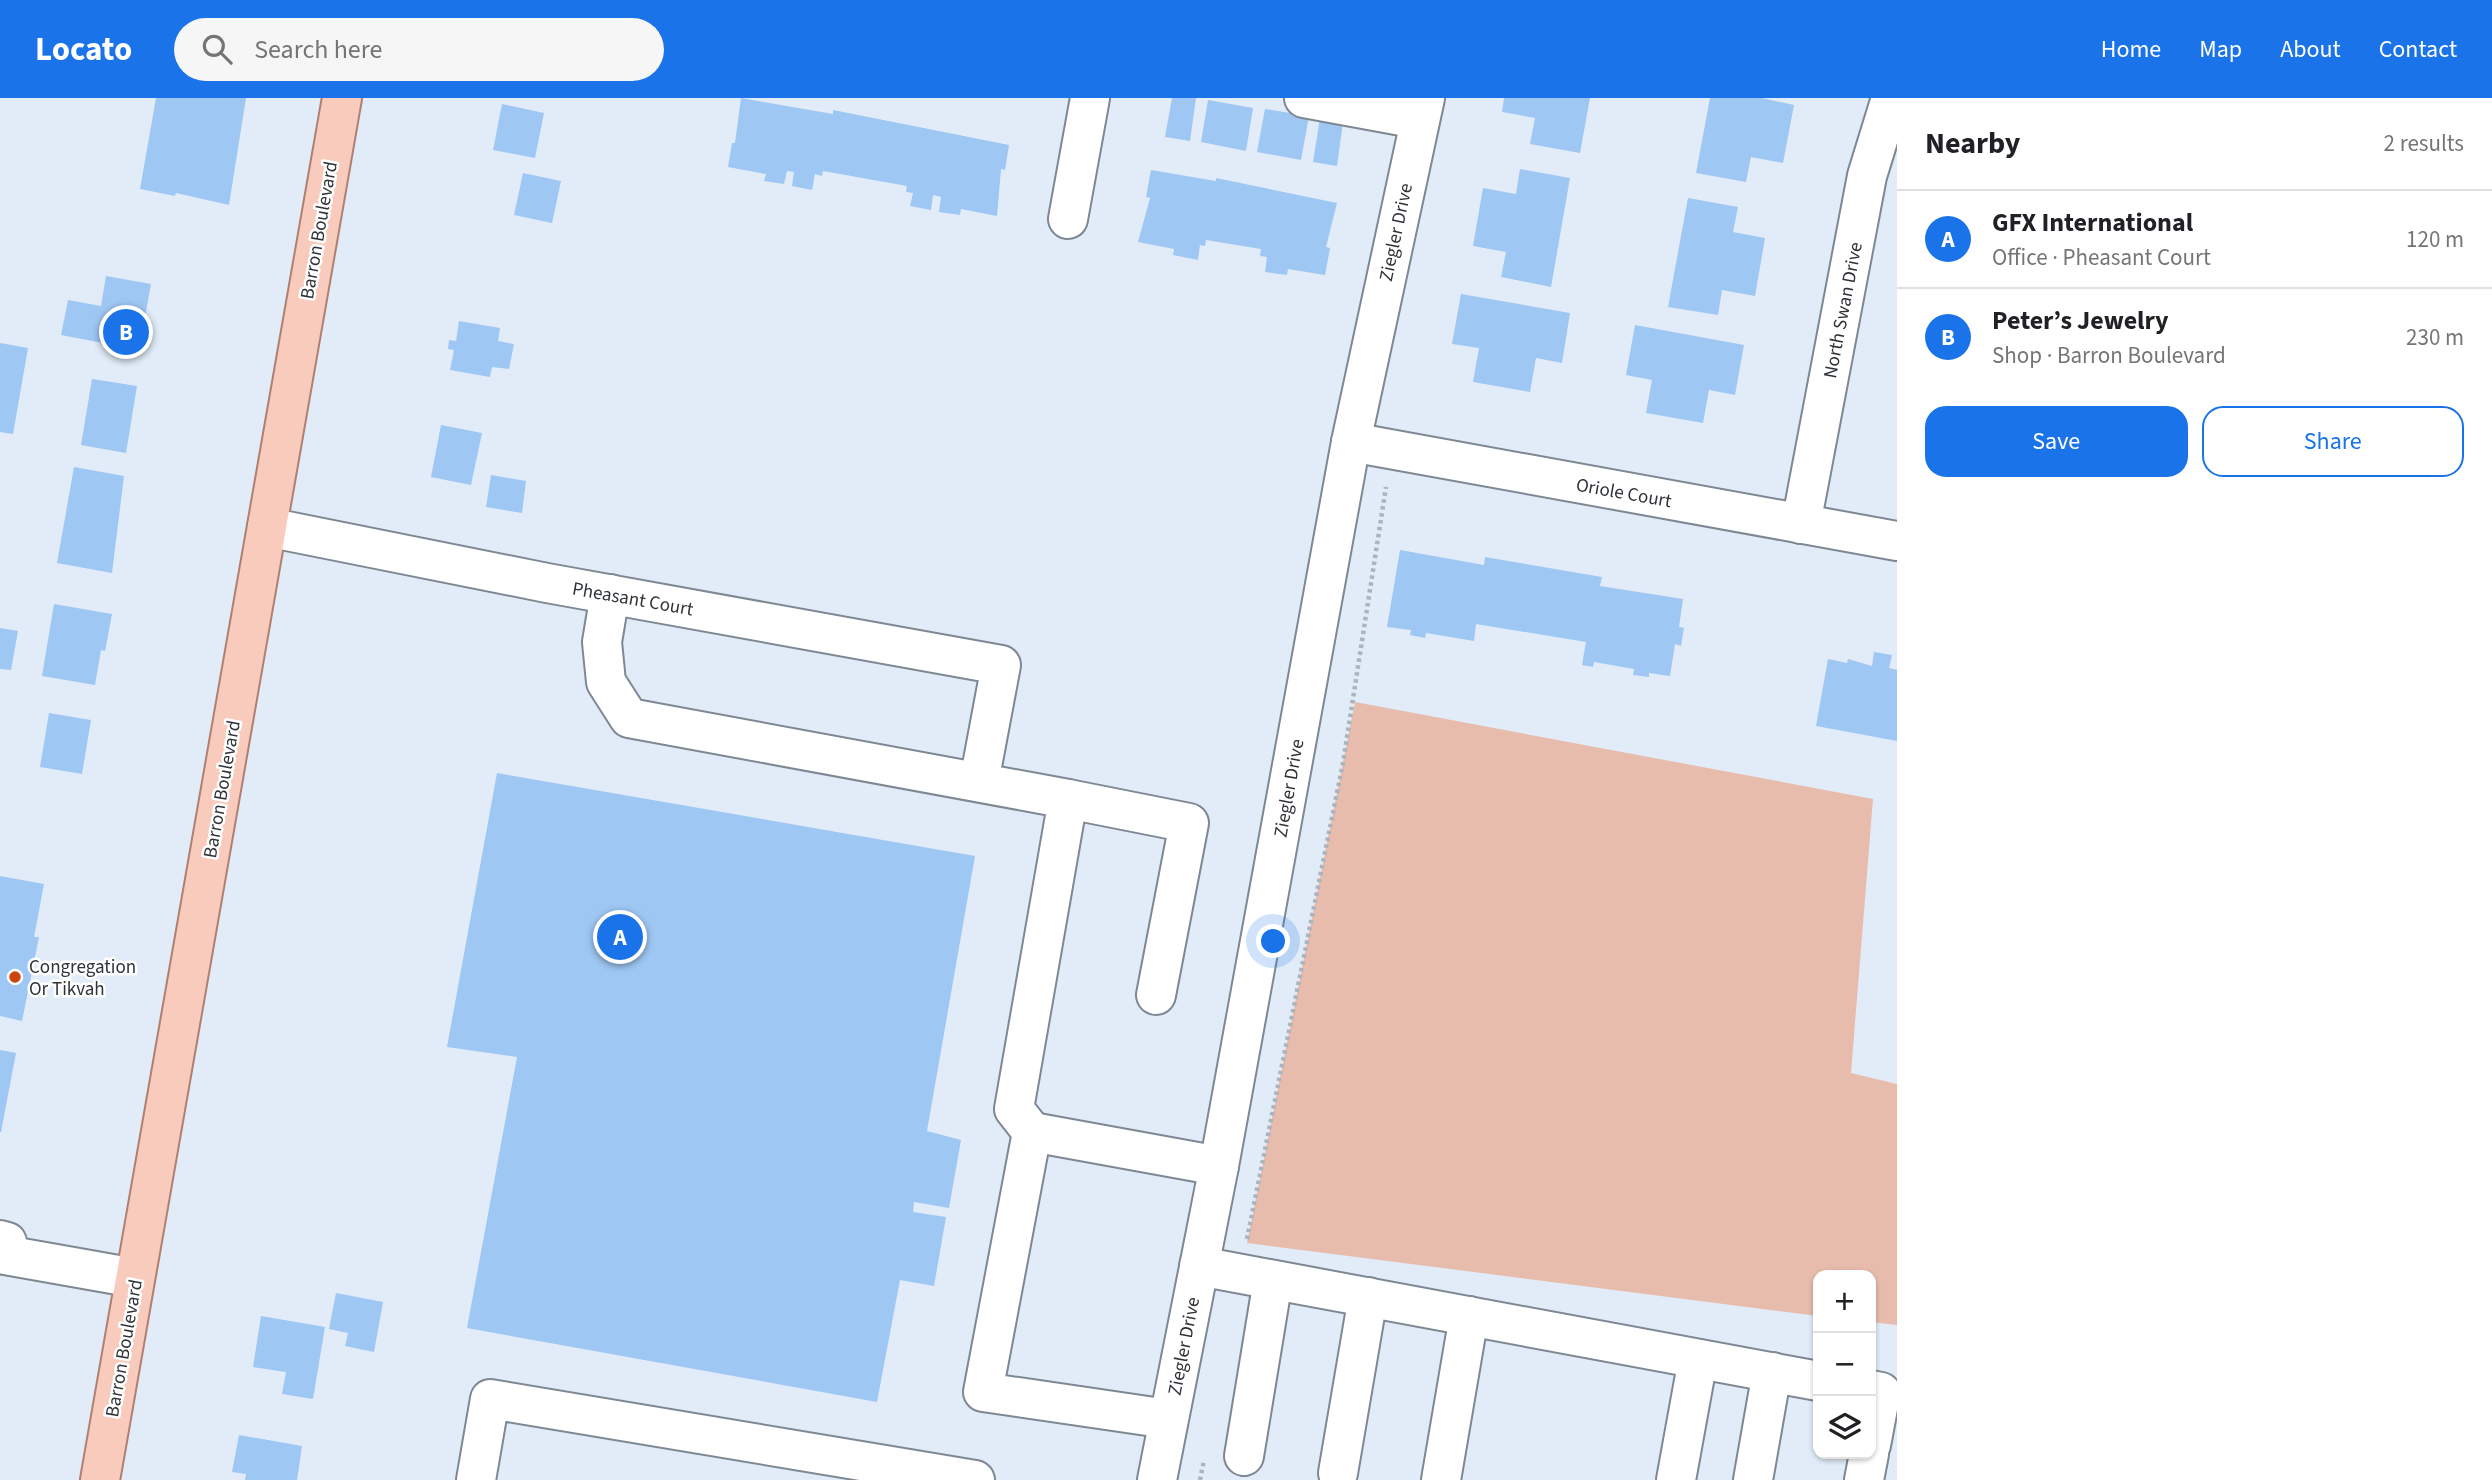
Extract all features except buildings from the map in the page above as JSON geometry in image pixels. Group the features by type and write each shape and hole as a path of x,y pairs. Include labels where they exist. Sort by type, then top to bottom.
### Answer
{"main road":[{"name":"Barron Boulevard","path":"100,1480 342,98"}],"street":[{"path":"1068,219 1090,98"},
{"path":"1304,98 1422,108"},
{"name":"North Swan Drive","path":"1801,524 1867,176 1891,98"},
{"name":"Ziegler Drive","path":"1157,1480 1219,1166 1351,442 1422,108"},
{"name":"Oriole Court","path":"1351,442 1897,541"},
{"name":"Pheasant Court","path":"267,527 610,594 1001,665 979,782"},
{"path":"610,594 601,642 606,682 629,718 1189,823 1156,995"},
{"path":"1068,799 1014,1109 1032,1132 1219,1166"},
{"path":"1032,1132 983,1392 1168,1419"},
{"path":"2,1261 135,1278"},
{"path":"1199,1266 1813,1380"},
{"path":"1244,1456 1257,1277"},
{"path":"1338,1473 1368,1297"},
{"path":"1441,1480 1469,1317"},
{"path":"1676,1480 1698,1359"},
{"path":"1753,1480 1772,1372"},
{"path":"1876,1391 1881,1392 1876,1418"},
{"path":"476,1480 489,1399 975,1480"},
{"path":"1864,1480 1868,1459"}],"path":[{"path":"1257,1277 1343,763 1392,449"},
{"path":"1200,1480 1206,1452"}],"shaded area":[{"path":"1355,702 1873,799 1851,1073 1897,1084 1897,1325 1876,1323 1876,1270 1813,1270 1813,1315 1247,1243"}],"place":[{"name":"Peter’s Jewelry","path":"126,332"},
{"name":"GFX International","path":"620,937"},
{"name":"Congregation Or Tikvah","path":"15,977"}]}
